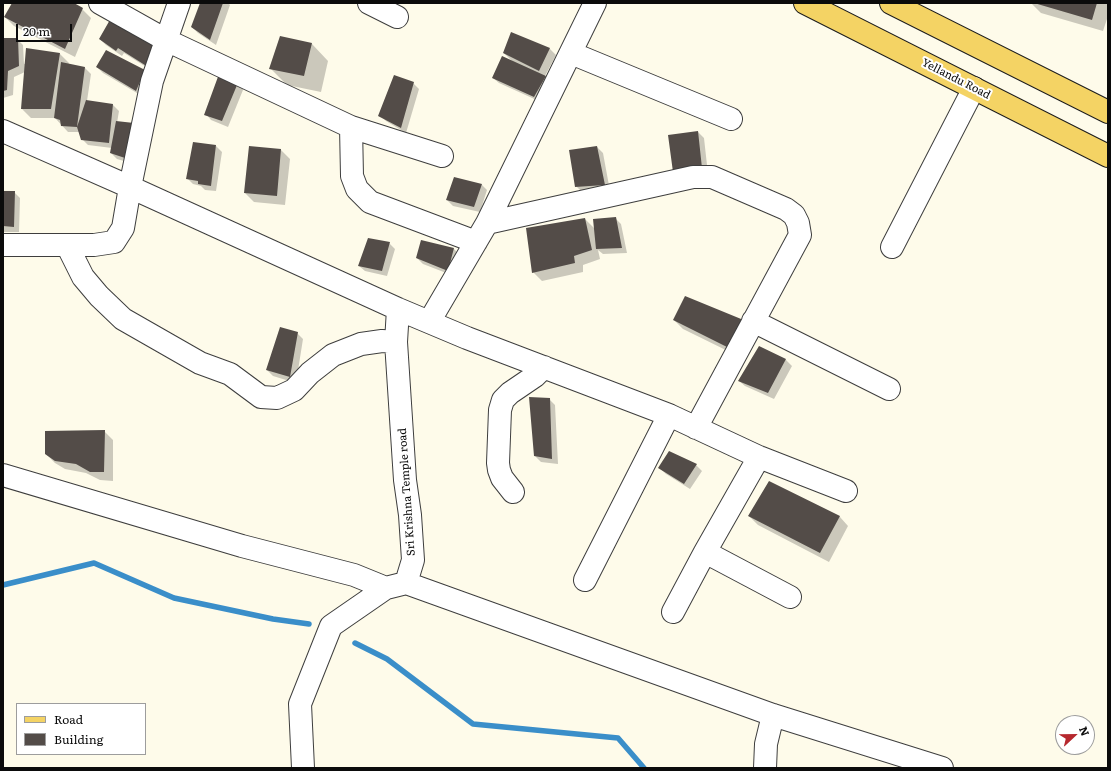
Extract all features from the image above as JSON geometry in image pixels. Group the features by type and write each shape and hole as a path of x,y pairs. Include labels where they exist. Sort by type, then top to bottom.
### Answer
{"main road":[{"name":"Yellandu Road","path":"805,3 1108,156"},
{"path":"891,3 1108,112"}],"street":[{"path":"100,3 166,40 351,127 442,156"},
{"path":"3,245 94,246 114,242 124,228 130,187 152,81 179,3"},
{"path":"369,3 397,17"},
{"path":"429,322 487,223 595,3"},
{"path":"571,53 731,119"},
{"path":"892,247 974,88"},
{"path":"351,127 352,176 357,189 370,202 476,242"},
{"path":"3,131 398,309 669,415 759,457 846,491"},
{"path":"487,223 693,177 712,177 786,209 794,215 798,223 800,235 696,428"},
{"path":"67,245 83,277 99,296 123,318 200,363 230,374 262,397 277,398 294,390 310,373 333,355 361,344 382,341 396,342"},
{"name":"Sri Krishna Temple road","path":"396,585 413,560 410,514 405,480 396,342 398,309"},
{"path":"753,321 889,389"},
{"path":"513,492 502,478 499,470 500,410 503,400 510,393 535,376 544,367"},
{"path":"585,580 669,415"},
{"path":"673,612 759,457"},
{"path":"3,475 242,546 396,585 773,715 942,768"},
{"path":"705,552 790,597"},
{"path":"303,768 300,704 330,626 396,585"},
{"path":"765,768 766,744 773,715"}],"building":[{"path":"12,3 74,3 83,8 65,49 4,17"},
{"path":"200,3 223,3 210,40 191,27"},
{"path":"1034,3 1097,3 1092,20"},
{"path":"111,18 159,46 148,67 118,48 116,51 99,39"},
{"path":"511,32 550,48 539,71 503,53"},
{"path":"280,36 312,43 304,76 269,69"},
{"path":"3,38 18,38 19,66 8,71 7,90 3,91"},
{"path":"26,48 60,53 51,109 21,109"},
{"path":"106,50 145,70 136,91 96,67"},
{"path":"502,56 546,76 534,97 492,78"},
{"path":"61,62 85,67 77,127 61,126 60,120 54,118"},
{"path":"219,74 240,78 222,121 204,115"},
{"path":"394,75 414,82 401,128 378,116"},
{"path":"86,100 113,104 109,143 81,140 77,127"},
{"path":"116,121 134,123 128,159 110,153"},
{"path":"698,131 702,168 673,172 668,135"},
{"path":"193,142 216,145 211,186 198,184 198,181 186,179"},
{"path":"249,146 281,149 277,196 244,193"},
{"path":"597,146 605,185 575,187 569,150"},
{"path":"454,177 482,184 474,207 446,200"},
{"path":"3,191 15,191 14,227 3,226"},
{"path":"616,217 622,248 596,249 593,219"},
{"path":"585,218 592,250 574,256 575,263 532,273 526,228"},
{"path":"368,238 390,242 382,271 358,266"},
{"path":"421,240 454,248 448,271 416,258"},
{"path":"685,296 746,321 731,349 673,320"},
{"path":"280,327 298,332 290,377 266,370"},
{"path":"759,346 786,359 768,393 738,381"},
{"path":"529,397 550,398 552,459 534,456"},
{"path":"105,430 104,472 90,472 76,464 55,461 45,454 45,431"},
{"path":"669,451 697,464 684,484 658,468"},
{"path":"769,481 840,516 820,553 748,516"}],"waterway":[{"path":"3,585 94,563 174,598 273,619 309,624"},
{"path":"355,643 387,659 473,724 618,738 644,768"}]}
